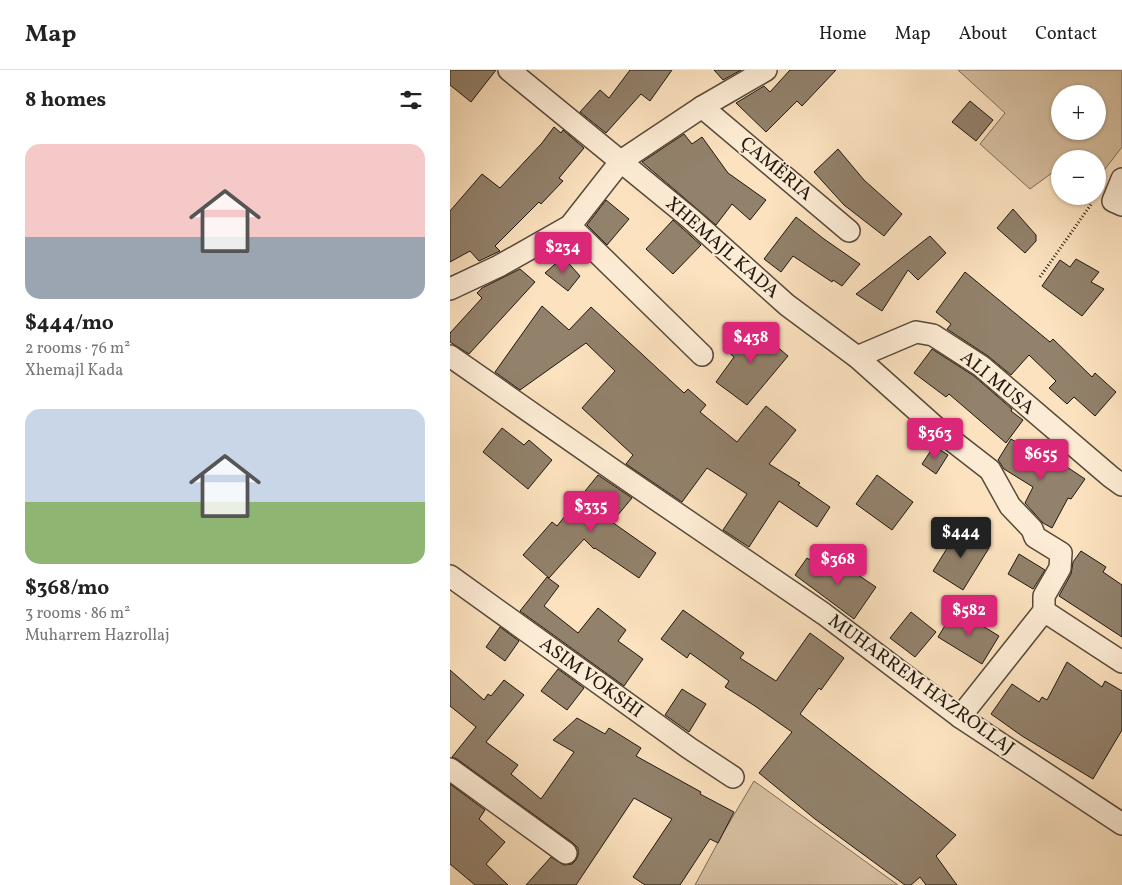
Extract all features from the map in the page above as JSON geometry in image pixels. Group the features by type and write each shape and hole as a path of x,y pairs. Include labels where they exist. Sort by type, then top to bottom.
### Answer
{"street":[{"name":"XHEMAJL KADA","path":"509,70 691,219 787,305 857,357 942,432 990,470 1010,506 1032,529 1035,537 1061,553 1060,568 1044,596 1044,611 960,717"},
{"path":"450,289 499,266 570,226 621,162 702,107 766,70"},
{"name":"ÇAMËRIA","path":"702,107 849,231"},
{"path":"1122,179 1113,201 1122,206"},
{"path":"570,226 702,355"},
{"name":"ALI MUSA","path":"857,357 916,332 933,334 981,366 1122,485"},
{"name":"MUHARREM HAZROLLAJ","path":"450,356 824,614 960,717 1122,824"},
{"name":"ASIM VOKSHI","path":"450,576 689,748 733,777"},
{"path":"1044,611 1122,662"},
{"path":"450,770 566,853"}],"path":[{"path":"1040,277 1090,205"}],"shaded area":[{"path":"958,70 1122,70 1122,147 1106,168 1106,150 1051,150 1051,174 1030,189 980,144 1005,113"},
{"path":"754,781 898,885 695,885"}],"building":[{"path":"450,70 496,70 471,102 450,85"},
{"path":"630,70 672,70 650,101 641,94 606,133 580,112 600,90 609,98"},
{"path":"714,70 741,70 723,80"},
{"path":"790,70 836,70 802,106 797,101 766,132 736,103 764,86 770,92"},
{"path":"970,101 993,120 976,141 952,122"},
{"path":"554,127 561,133 563,130 584,148 559,178 563,181 495,246 500,251 479,261 470,251 450,262 450,211 482,174 500,188 542,143"},
{"path":"684,134 692,144 702,137 728,173 766,200 750,220 732,204 716,225 642,162"},
{"path":"838,149 864,180 902,214 884,236 844,205 814,172"},
{"path":"606,200 629,219 607,245 587,225"},
{"path":"1013,209 1036,235 1036,241 1025,253 997,228"},
{"path":"796,217 860,264 842,286 833,280 832,282 793,256 781,272 764,259"},
{"path":"673,220 701,245 673,274 646,249"},
{"path":"930,236 946,253 918,280 908,270 882,311 856,294"},
{"path":"563,257 580,276 568,291 545,273"},
{"path":"1076,259 1099,272 1091,282 1104,289 1082,316 1042,286 1060,260 1070,267"},
{"path":"520,269 535,282 469,354 450,342 450,333 482,298 477,293 482,288"},
{"path":"965,272 1050,342 1053,339 1092,377 1095,373 1116,392 1095,416 1074,397 1067,404 1049,388 1056,381 1029,355 1011,375 988,356 947,329 951,324 936,312"},
{"path":"542,306 569,330 591,307 684,393 688,389 706,405 700,412 737,442 766,406 796,430 769,464 800,483 798,485 830,507 817,527 779,501 749,547 723,530 747,494 707,468 682,502 626,464 633,455 582,408 615,371 586,343 520,390 495,372"},
{"path":"749,323 788,356 747,405 716,382 734,357 726,350"},
{"path":"932,349 974,376 1023,420 1006,443 949,394 946,397 914,373"},
{"path":"502,428 524,445 529,440 552,460 528,489 483,452"},
{"path":"1011,439 1064,471 1067,467 1085,479 1071,499 1068,498 1052,528 1043,523 1025,503 1033,487 1004,469 998,460"},
{"path":"934,446 948,455 936,474 922,464"},
{"path":"598,475 632,498 612,522 656,553 639,578 594,549 584,539 549,578 523,555 552,522 557,526"},
{"path":"877,475 913,502 892,530 856,504"},
{"path":"959,529 989,548 963,590 933,571"},
{"path":"1081,551 1106,567 1103,572 1122,585 1122,637 1059,596 1071,574 1073,562"},
{"path":"1019,554 1045,570 1033,589 1008,574"},
{"path":"807,558 831,574 840,563 876,587 854,619 795,575"},
{"path":"547,577 559,586 544,606 578,633 598,608 626,630 618,641 643,659 624,686 520,611"},
{"path":"955,609 999,636 982,664 938,637"},
{"path":"683,610 744,653 740,658 776,681 810,633 844,658 821,690 819,688 800,714 956,835 936,856 957,885 926,885 920,877 911,885 905,885 815,819 759,773 792,732 725,687 729,681 690,653 687,658 661,639"},
{"path":"911,612 936,632 915,657 890,638"},
{"path":"500,627 519,641 505,661 486,647"},
{"path":"1067,662 1102,687 1105,681 1122,691 1122,730 1093,779 1022,736 991,714 1012,684 1039,702 1042,697 1047,700"},
{"path":"558,669 584,688 567,710 541,691"},
{"path":"450,670 484,700 488,694 491,696 504,680 524,695 486,742 518,765 511,774 541,799 574,752 553,740 577,718 605,734 609,728 641,748 636,756 734,812 718,843 710,839 680,885 645,885 633,877 672,819 634,798 576,885 526,885 551,857 564,865 572,864 578,855 578,848 452,757 476,727 450,706"},
{"path":"682,689 706,704 689,732 665,715"},
{"path":"450,784 485,810 479,819 505,842 486,864 508,885 475,885 450,864"}]}
